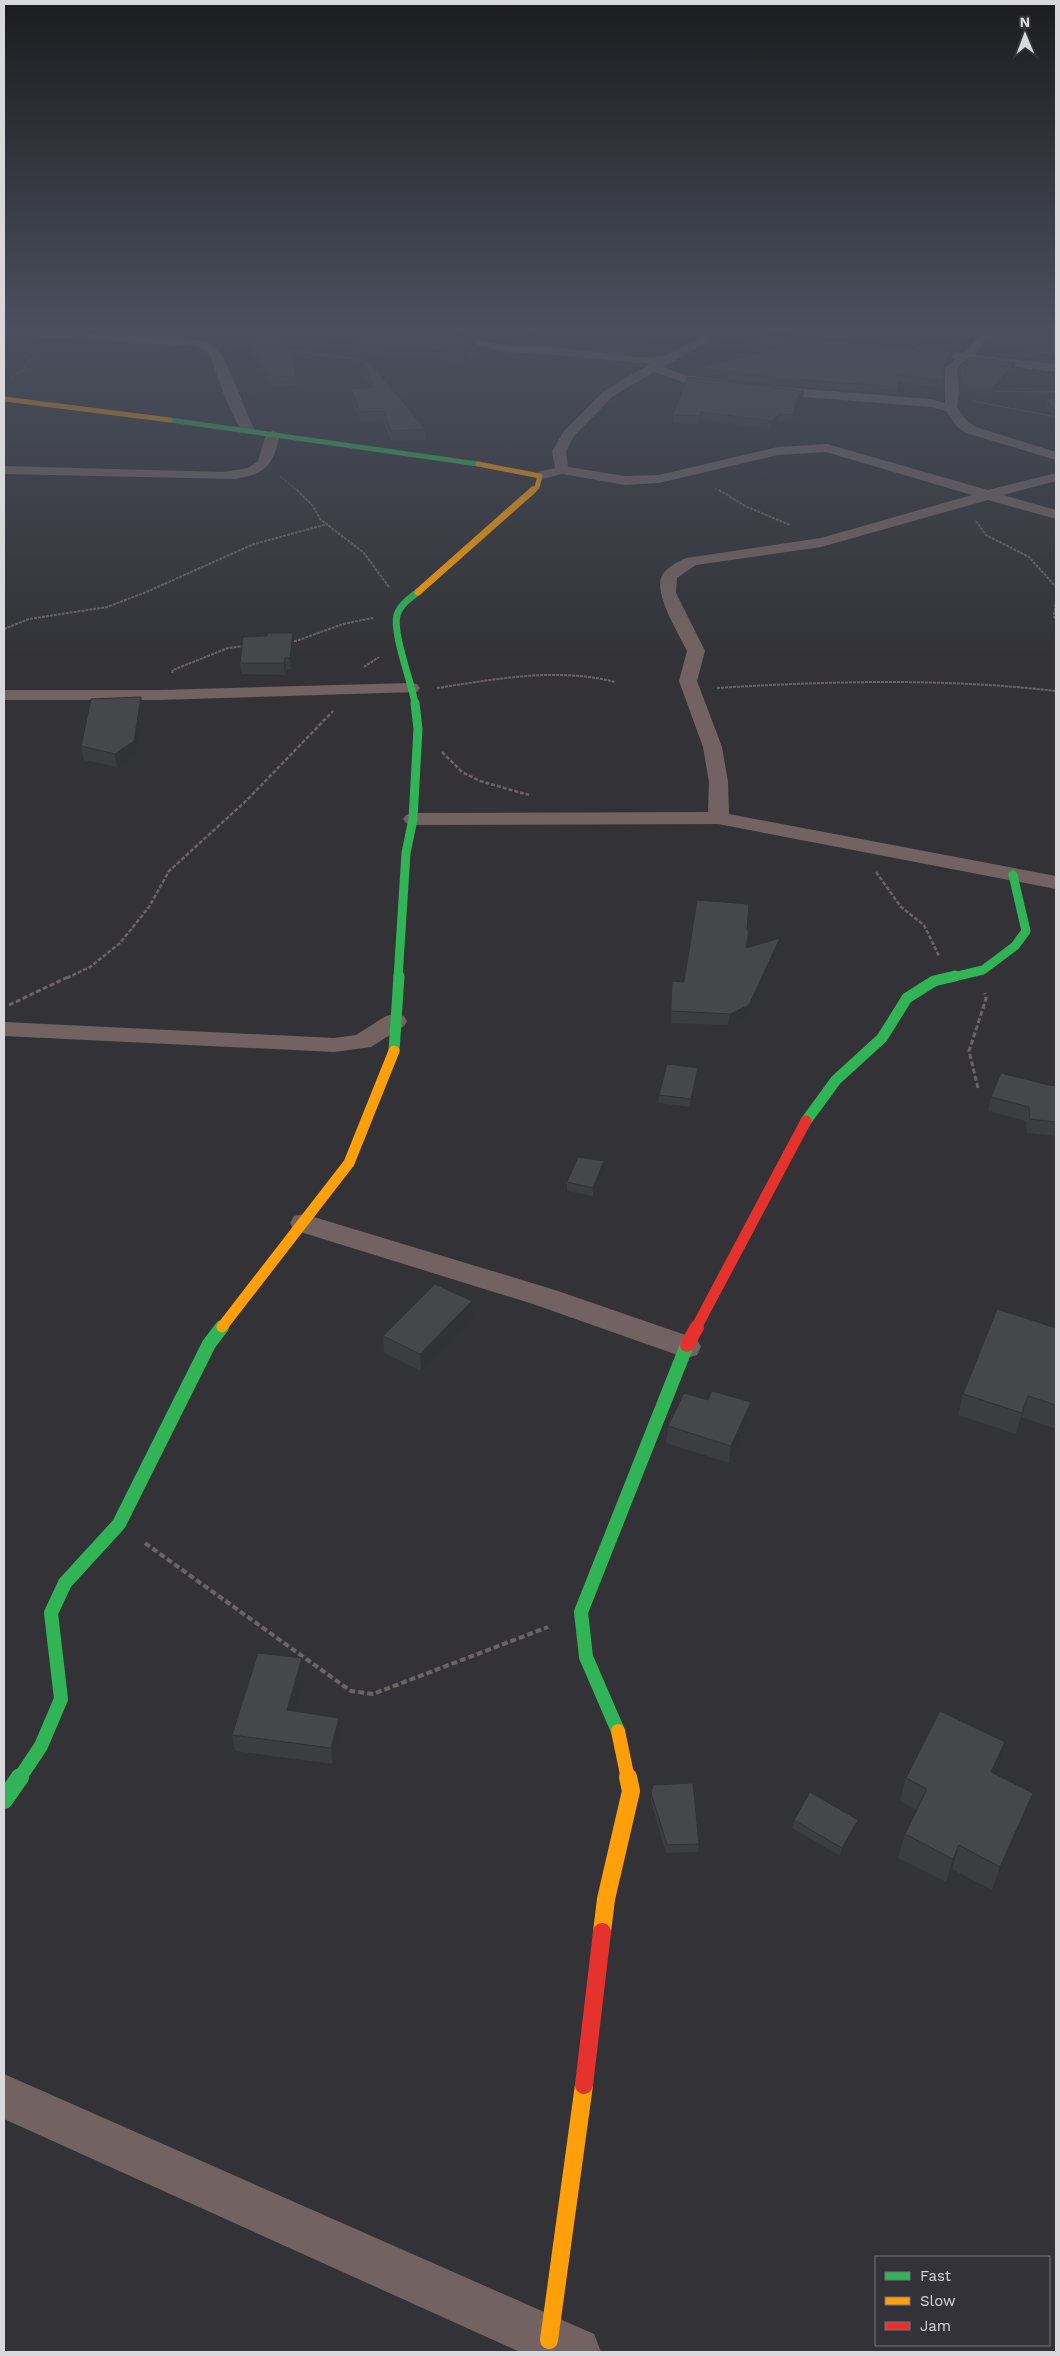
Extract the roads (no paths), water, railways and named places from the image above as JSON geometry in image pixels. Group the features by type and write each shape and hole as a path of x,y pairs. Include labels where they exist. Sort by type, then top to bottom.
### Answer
{"street":[{"path":"4,470 224,476 249,473 259,469 266,459 273,435"},
{"path":"279,435 517,470 540,476 562,470 634,481 690,473 787,449 820,448 1056,515"},
{"path":"562,470 559,451 568,435"},
{"path":"987,435 1056,456"},
{"path":"4,1800 41,1746 61,1699 51,1613 65,1583 119,1524 209,1344 349,1163 394,1053 406,853 413,819 418,729 412,690 398,635 397,616 406,603 537,487 540,476"},
{"path":"718,818 718,766 701,708 688,681 696,651 668,593 669,577 680,567 692,561 799,547 838,539 986,495 1056,477"},
{"path":"4,695 159,695 412,690"},
{"path":"413,819 718,818 1056,883"},
{"path":"4,2096 562,2346 573,2174 606,1899 631,1791 621,1739 586,1657 581,1612 686,1347 805,1122 836,1080 882,1038 907,998 934,982 983,970 1015,946 1026,931 1013,875"},
{"path":"4,1029 334,1045 362,1042 395,1021"},
{"path":"304,1223 544,1297 686,1347"}]}
